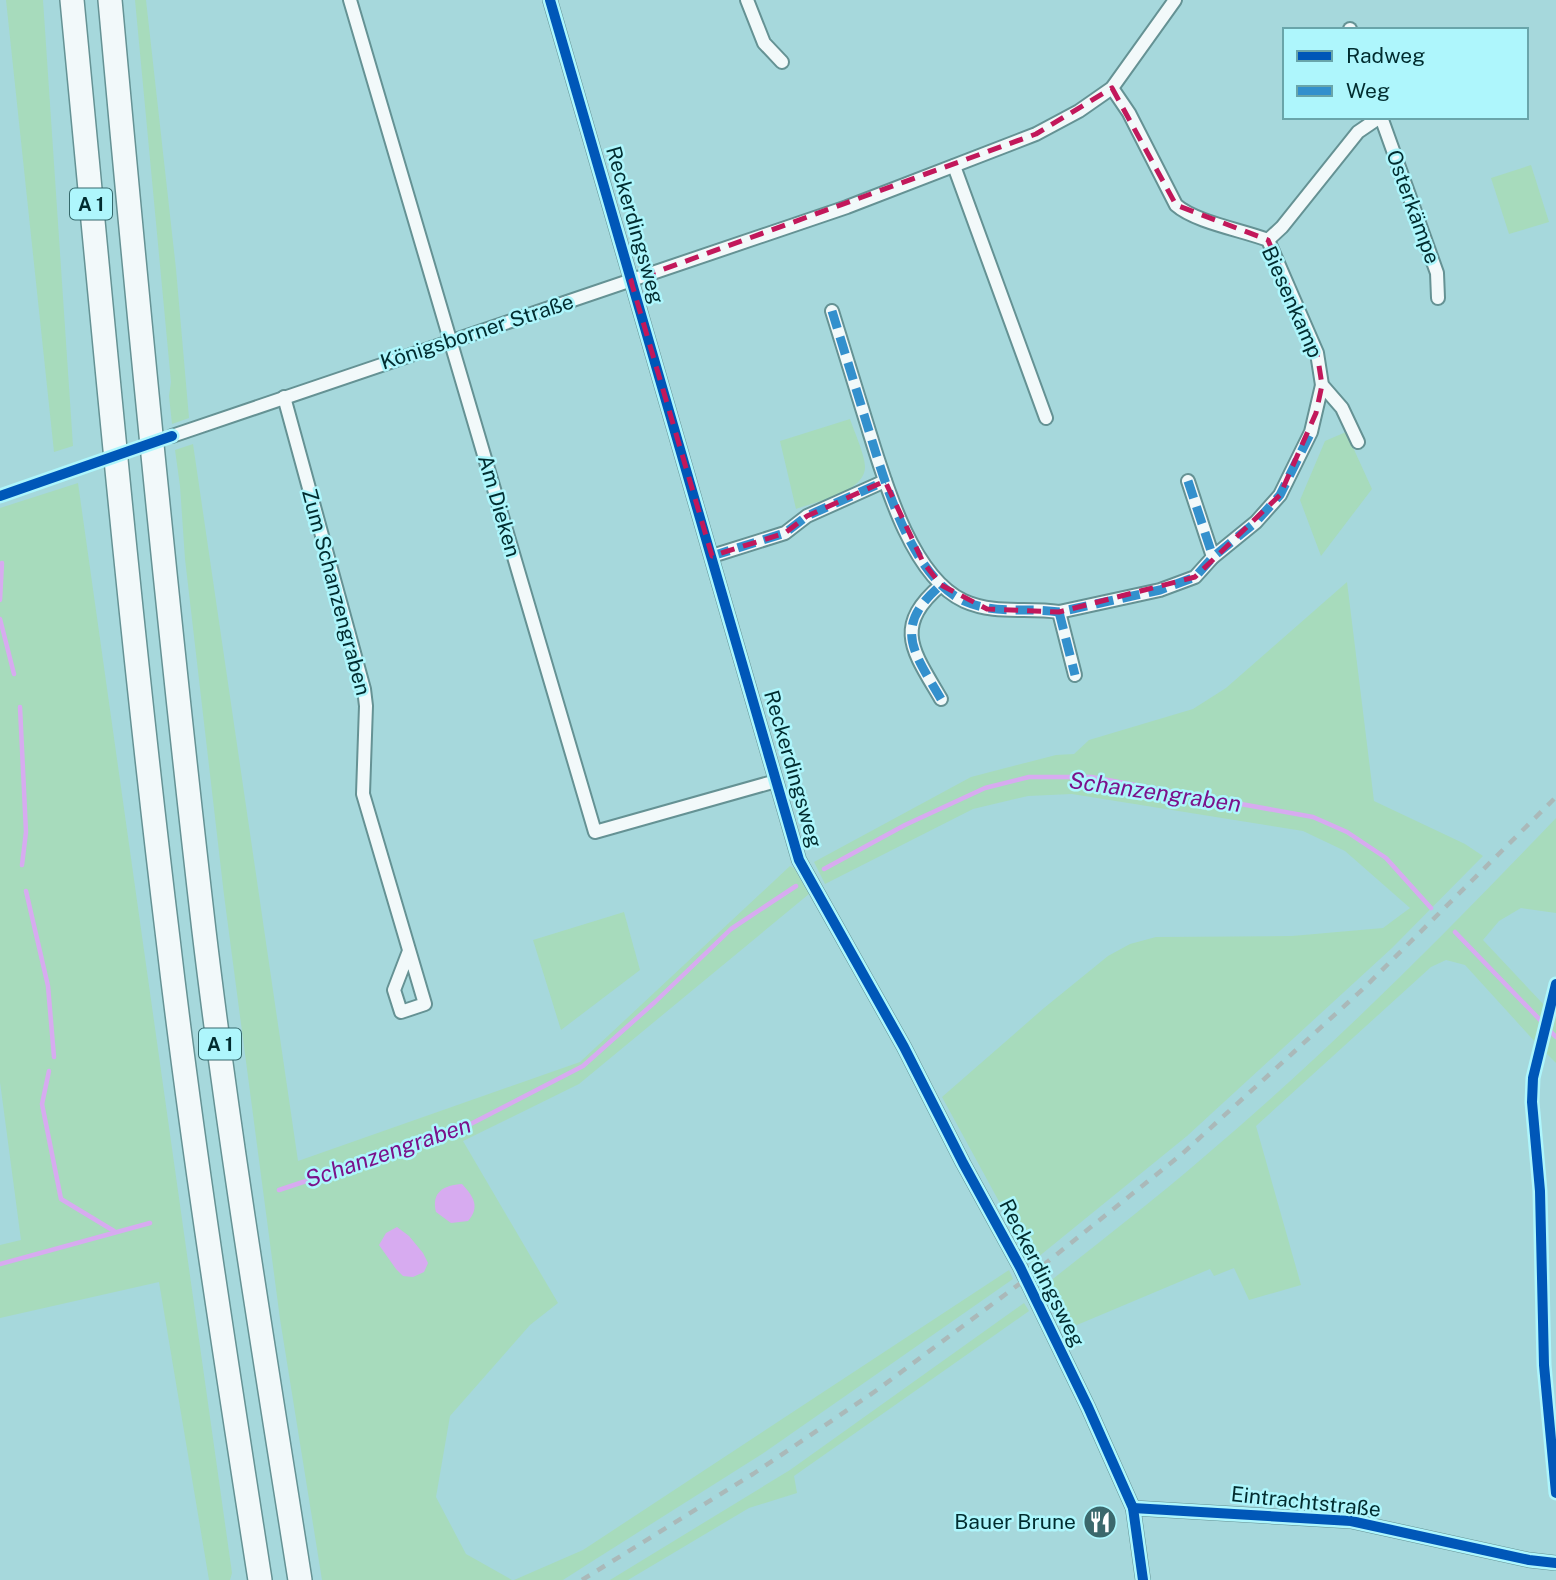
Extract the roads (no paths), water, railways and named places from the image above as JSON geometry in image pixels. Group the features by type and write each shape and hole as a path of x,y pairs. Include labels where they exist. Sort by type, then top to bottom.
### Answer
{"highway":[{"name":"A 1","path":"72,0 121,518 167,938 204,1222 260,1580"},
{"name":"A 1","path":"110,0 146,399 205,934 241,1205 300,1580"}],"street":[{"name":"Am Dieken","path":"350,0 595,832 776,781"},
{"name":"Reckerdingsweg","path":"550,0 803,867 904,1047 1026,1279 1093,1417 1133,1508 1143,1580"},
{"path":"747,0 764,43 782,62"},
{"name":"Königsborner Straße","path":"172,436 847,207 1036,134 1079,111 1112,88 1175,0"},
{"name":"Biesenkamp","path":"832,311 886,481 908,537 941,585 962,600 987,609 1042,609 1059,612 1160,590 1195,577 1213,557 1256,522 1280,495 1311,432 1322,385 1317,353 1268,240 1197,217 1184,212 1176,205 1129,113 1112,88"},
{"name":"Osterkämpe","path":"1268,240 1282,227 1358,132 1377,119"},
{"name":"Osterkämpe","path":"1381,119 1437,273 1438,298"},
{"path":"954,166 1046,418"},
{"name":"Biesenkamp","path":"1322,385 1342,408 1358,442"},
{"name":"Zum Schanzengraben","path":"284,397 364,689 366,706 363,794 409,951"},
{"path":"712,556 785,533 807,516 886,481"},
{"path":"1188,481 1213,557"},
{"path":"941,585 925,599 913,616 911,635 919,661 941,699"},
{"path":"1059,612 1075,675"},
{"name":"Eintrachtstraße","path":"1133,1508 1351,1521 1529,1560 1556,1563"}],"waterway":[{"path":"0,600 2,563"},
{"path":"0,619 14,674"},
{"path":"20,707 26,832 22,865"},
{"name":"Schanzengraben","path":"824,869 905,825 985,788 1029,777 1091,777 1313,817 1347,832 1386,858 1431,908"},
{"name":"Schanzengraben","path":"279,1190 457,1131 583,1066 731,929 796,886"},
{"path":"26,891 48,986 54,1057"},
{"name":"Schanzengraben","path":"1455,932 1543,1023"},
{"name":"Schanzengraben","path":"1550,1031 1556,1037"},
{"path":"49,1071 42,1104 61,1199 114,1231"},
{"name":"Schanzengraben","path":"0,1264 150,1223"}],"railway":[{"path":"582,1580 753,1474 877,1390 1026,1279 1182,1154 1364,988 1556,797"}],"place":[{"name":"Bauer Brune","path":"1100,1522"}]}
